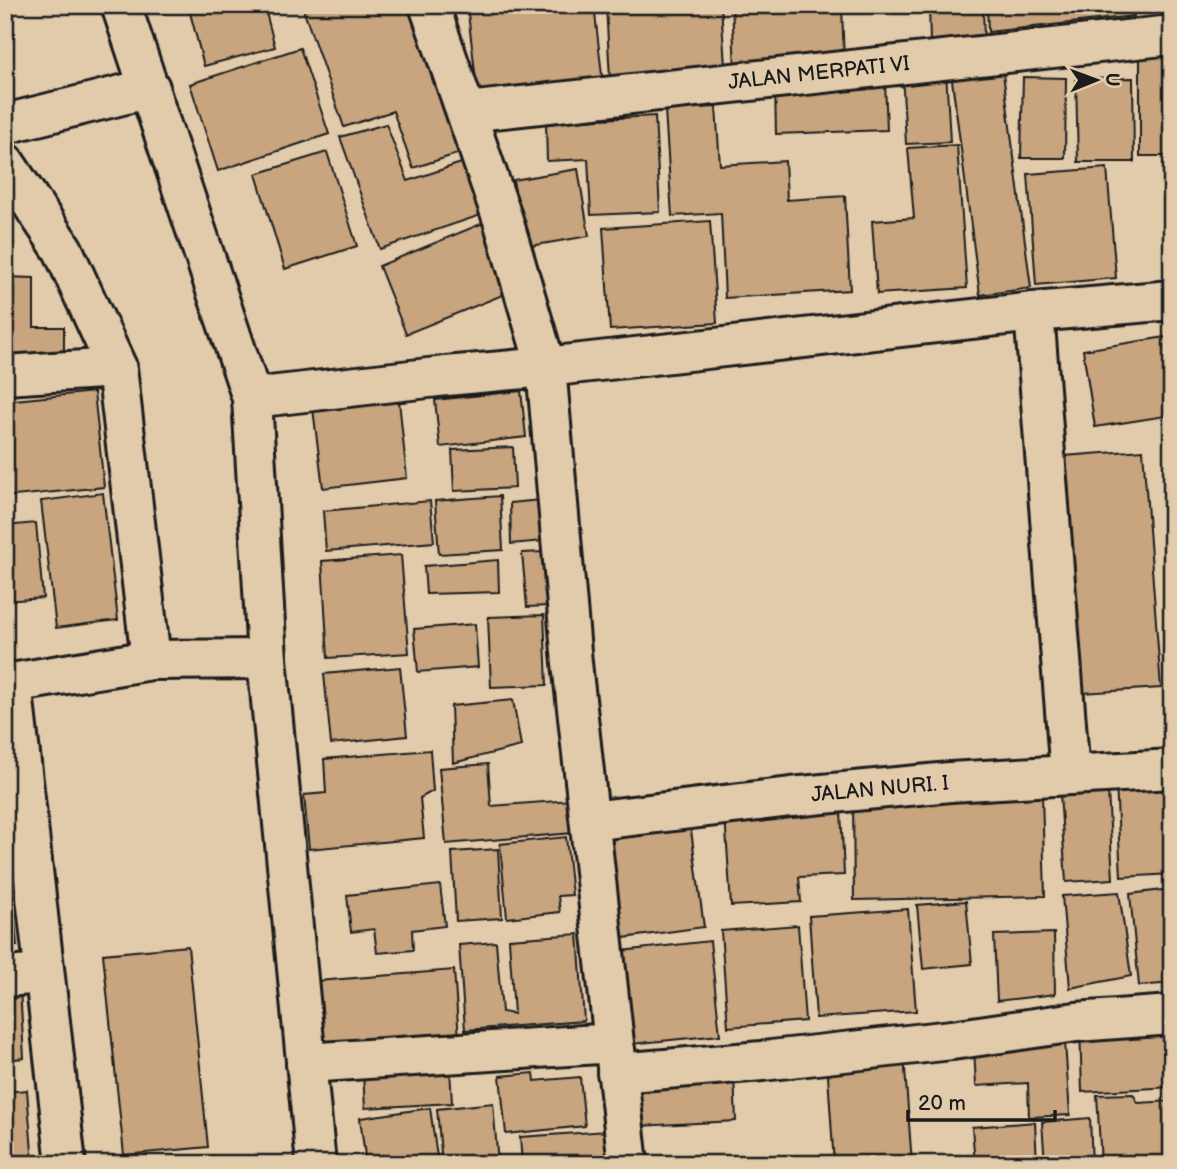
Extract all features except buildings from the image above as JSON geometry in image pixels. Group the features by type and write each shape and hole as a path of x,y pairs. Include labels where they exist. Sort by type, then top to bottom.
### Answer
{"street":[{"path":"121,5 252,398 267,659 316,1164"},
{"path":"429,5 503,220 546,367 572,663 628,1164"},
{"name":"JALAN MERPATI VI","path":"467,112 1169,25"},
{"path":"5,124 150,88"},
{"path":"5,163 63,250 117,368 151,660"},
{"path":"252,398 1034,312 1172,300"},
{"path":"1034,312 1070,775"},
{"path":"5,374 117,368"},
{"path":"66,1164 9,683 151,660 267,659"},
{"name":"JALAN NURI. I","path":"590,821 791,797 950,782 1172,769"},
{"path":"5,977 44,974"},
{"path":"306,1063 616,1058 762,1061 925,1044 1076,1022 1172,1016"}]}
